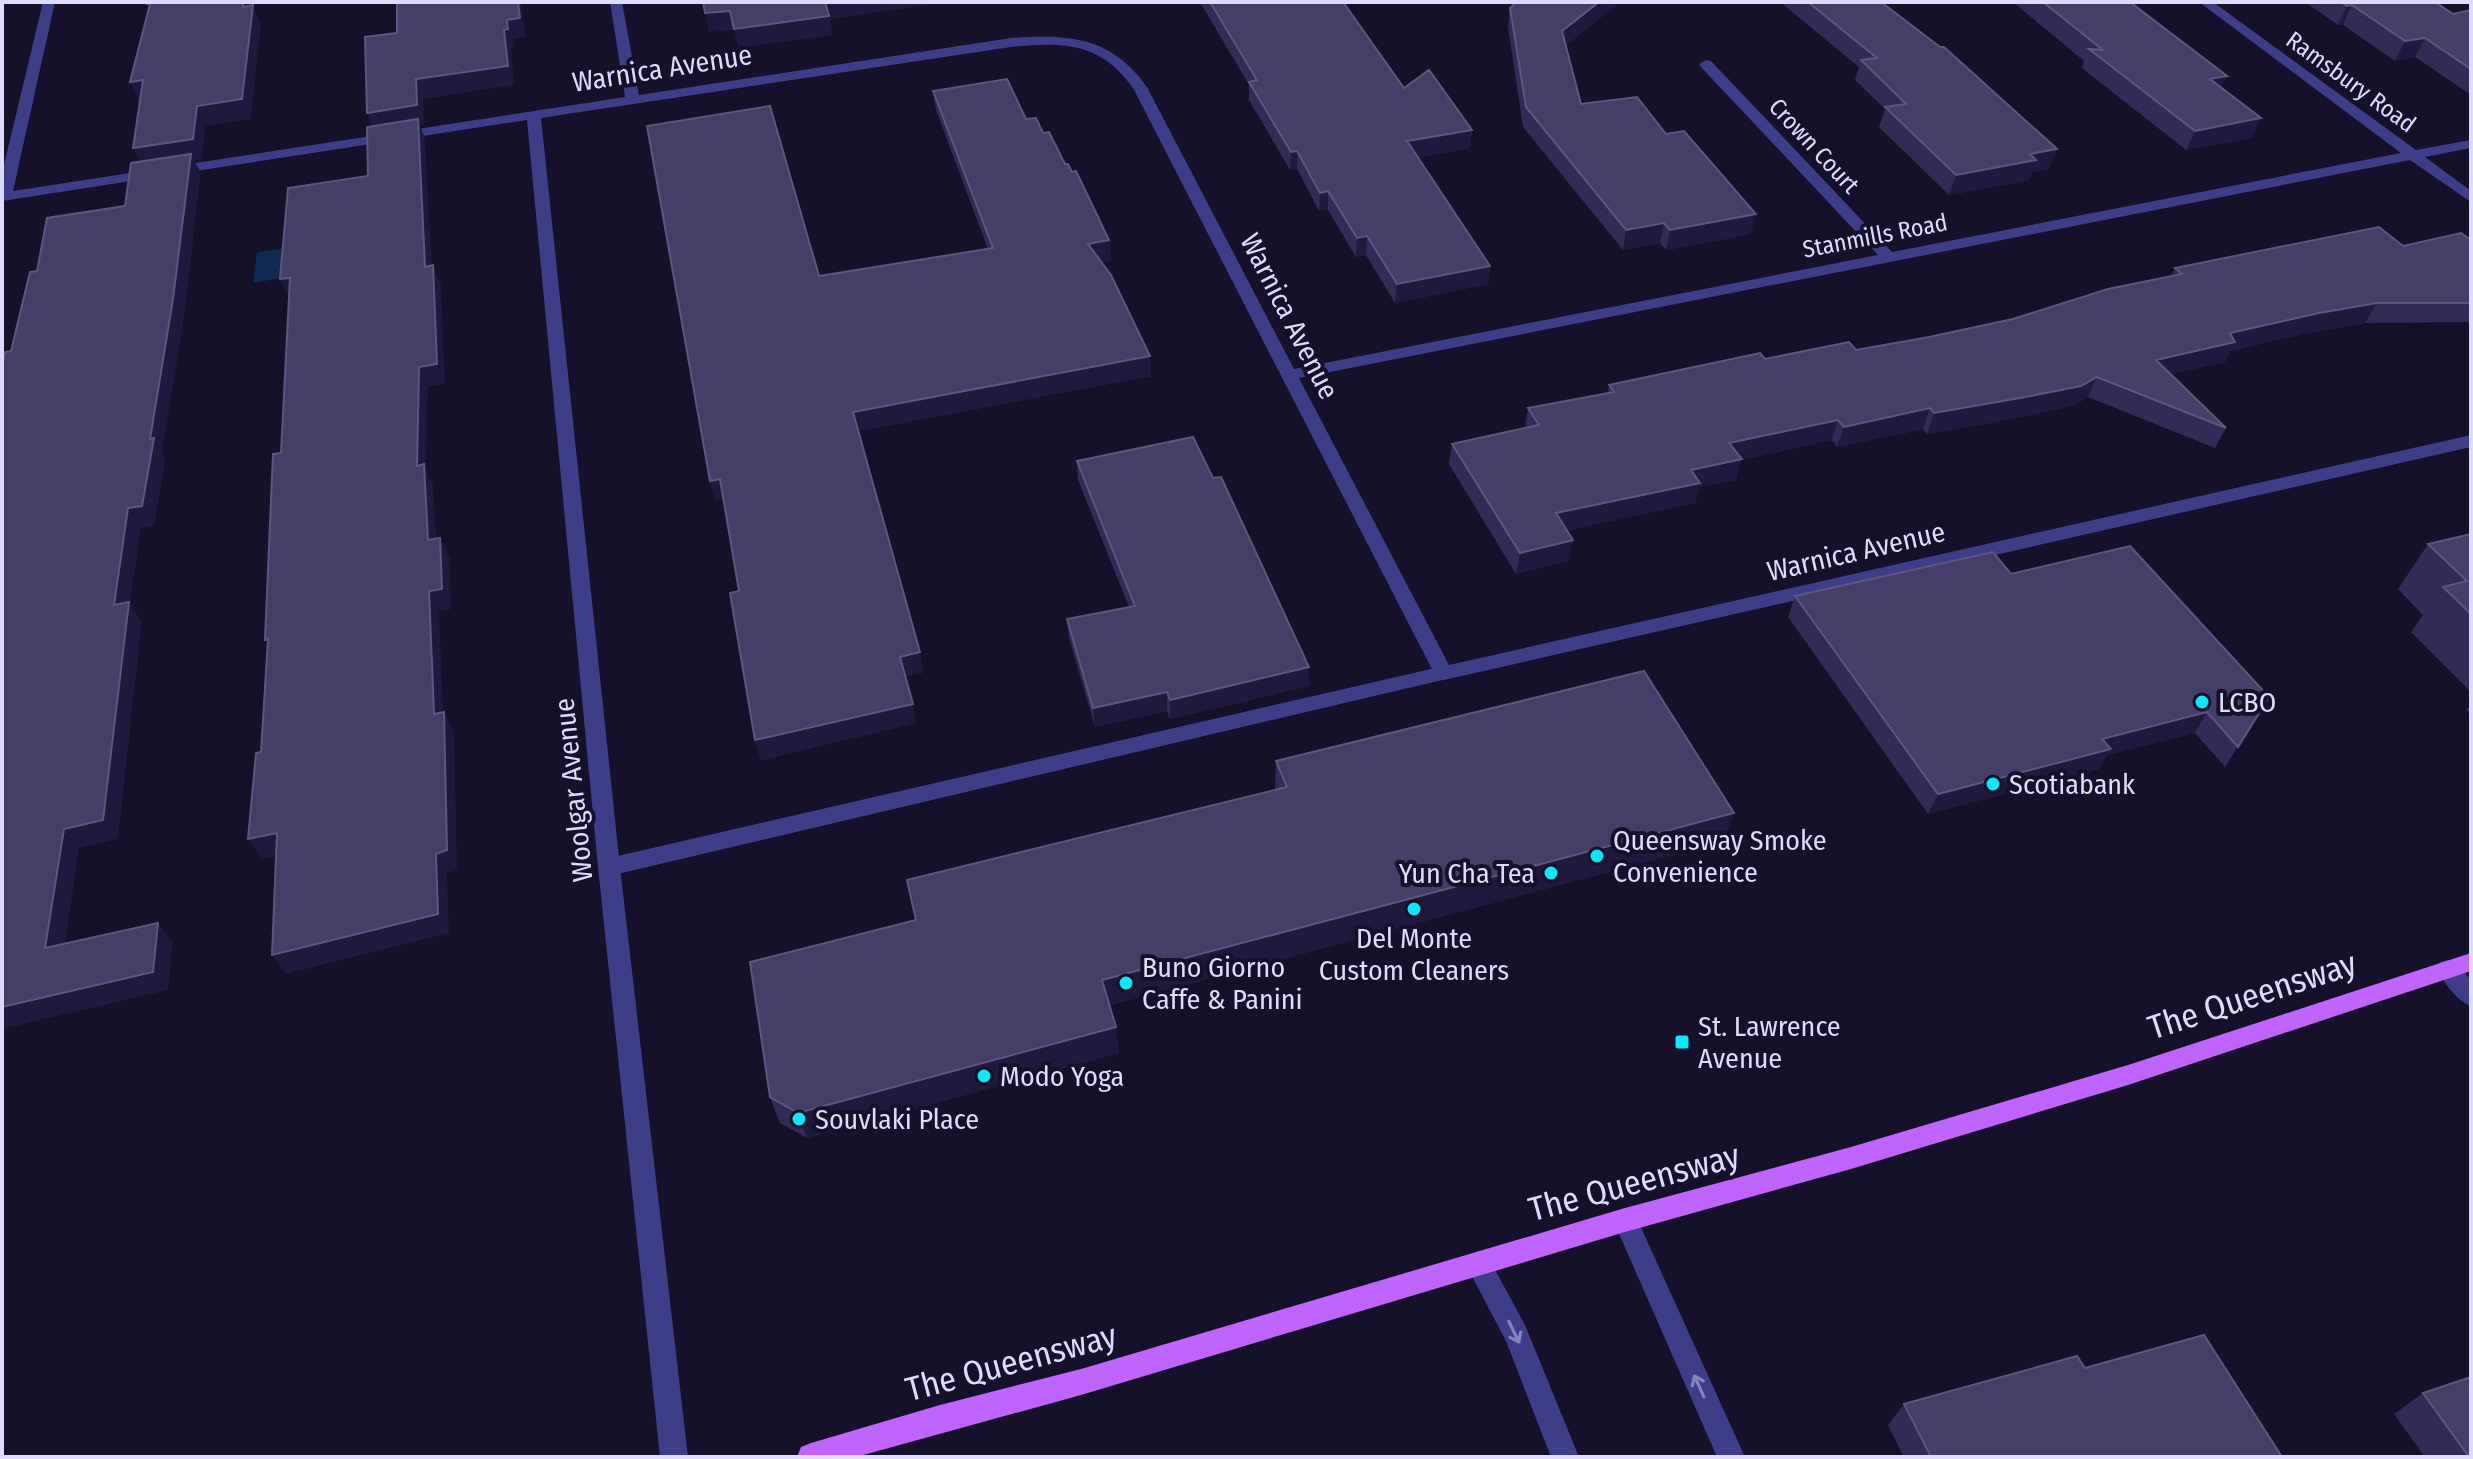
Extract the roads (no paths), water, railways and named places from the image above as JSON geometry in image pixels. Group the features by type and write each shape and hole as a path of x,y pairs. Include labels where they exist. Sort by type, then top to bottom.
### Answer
{"main road":[{"name":"The Queensway","path":"811,1457 940,1418 1081,1382 1478,1263 1752,1187 2128,1075 2459,966"}],"street":[{"path":"3,197 49,2"},
{"path":"616,2 633,102"},
{"name":"Ramsbury Road","path":"2205,2 2471,198"},
{"name":"Warnica Avenue","path":"3,197 1025,41 1074,43 1103,51 1124,64 1135,80 1444,673 2471,441"},
{"name":"Crown Court","path":"1706,64 1889,258"},
{"name":"Woolgar Avenue","path":"534,116 609,867 674,1457"},
{"name":"Stanmills Road","path":"1289,375 2471,144"},
{"path":"609,867 1444,673"},
{"path":"2459,966 2471,996"},
{"path":"1625,1220 1731,1457"},
{"path":"1478,1263 1516,1334 1565,1457"}],"water":[{"path":"289,248 286,277 253,283 257,252"}],"place":[{"name":"LCBO","path":"2202,702"},
{"name":"Scotiabank","path":"1993,784"},
{"name":"Queensway Smoke Convenience","path":"1597,856"},
{"name":"Yun Cha Tea","path":"1551,873"},
{"name":"Del Monte Custom Cleaners","path":"1414,909"},
{"name":"Buno Giorno Caffe & Panini","path":"1126,983"},
{"name":"St. Lawrence Avenue","path":"1682,1042"},
{"name":"Modo Yoga","path":"984,1076"},
{"name":"Souvlaki Place","path":"799,1119"}]}
